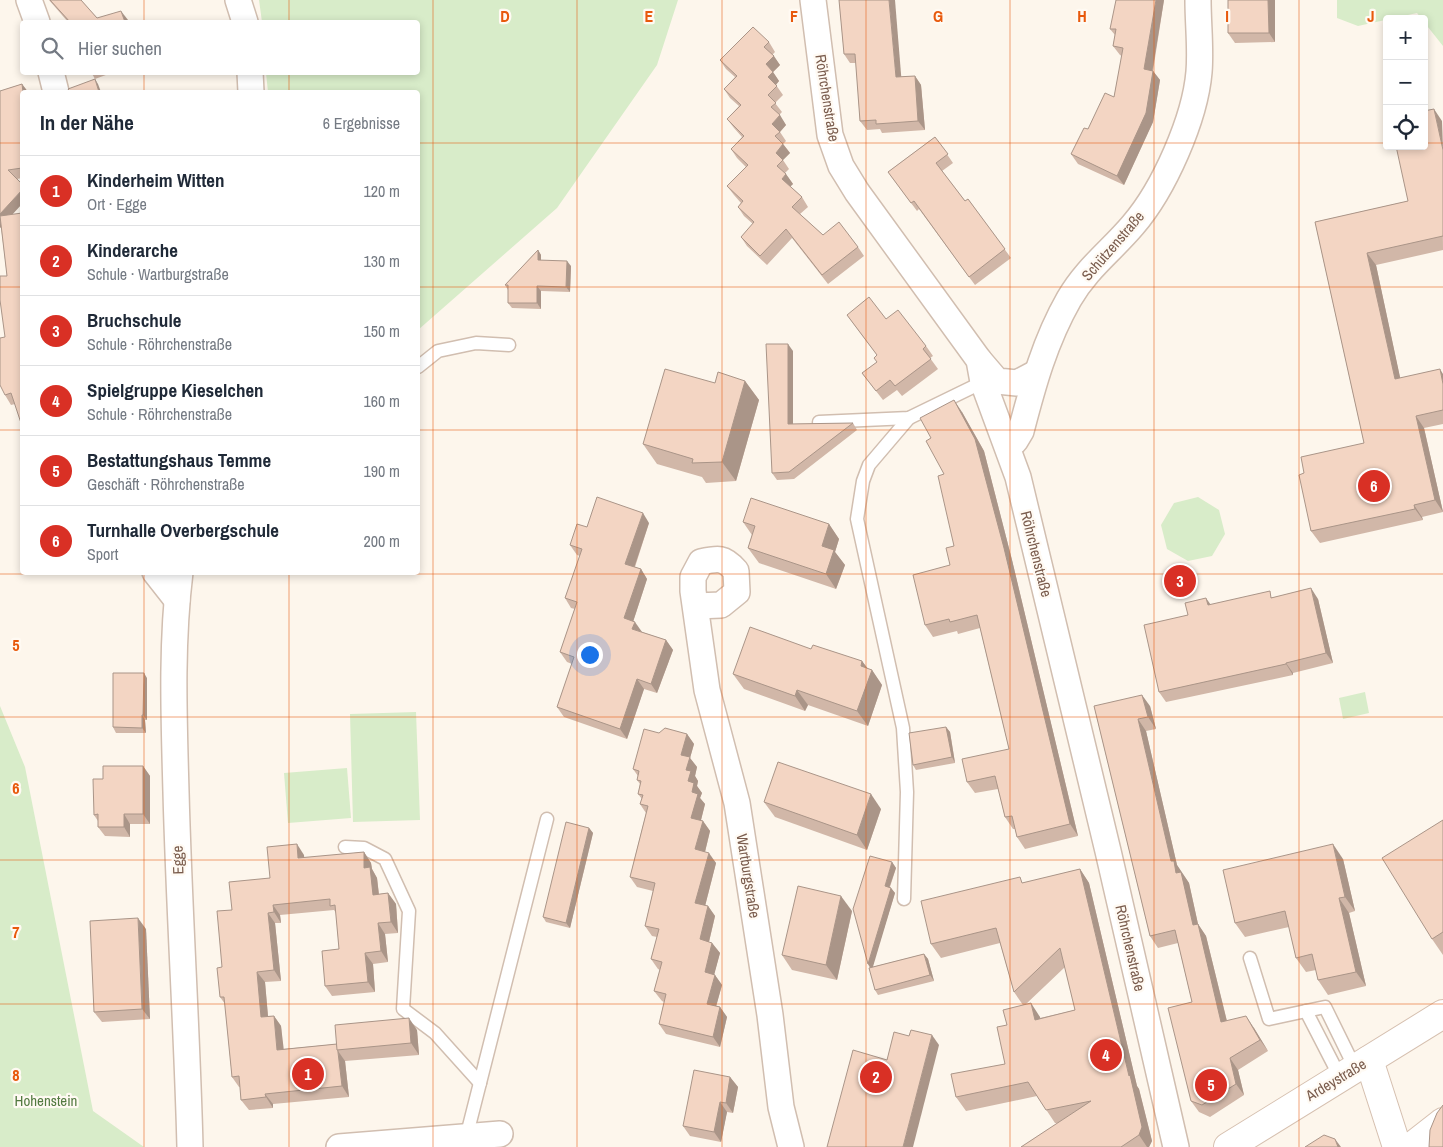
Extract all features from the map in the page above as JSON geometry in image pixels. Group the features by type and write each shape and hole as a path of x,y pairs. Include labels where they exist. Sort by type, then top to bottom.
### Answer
{"main road":[{"name":"Ardeystraße","path":"1228,1147 1443,1014"},
{"path":"1355,1068 1397,1147"},
{"path":"1411,1147 1443,1122"}],"street":[{"path":"29,0 36,20"},
{"path":"238,0 243,20"},
{"name":"Röhrchenstraße","path":"813,0 830,135 841,166 981,371 1018,477 1106,841 1176,1147"},
{"name":"Schützenstraße","path":"1007,444 1015,441 1021,431 1036,373 1050,337 1070,298 1091,267 1148,205 1170,164 1193,105 1199,72 1198,0"},
{"path":"52,75 56,90"},
{"path":"250,75 251,90"},
{"path":"981,371 998,381 1017,383 1036,373"},
{"path":"157,575 177,600"},
{"name":"Egge","path":"180,575 174,639 174,714 190,1147"},
{"name":"Wartburgstraße","path":"696,606 707,690 737,803 770,1015 781,1107 791,1147"},
{"path":"339,1147 500,1134"}],"lane":[{"path":"420,365 438,351 476,343 509,346"},
{"path":"904,898 907,792 903,728 857,518 863,480 869,465 909,418 981,371"},
{"path":"819,422 909,418"},
{"path":"466,1138 547,819"},
{"path":"345,847 364,848 385,860 409,910 403,1009 434,1033 480,1083"},
{"path":"1250,958 1269,1019 1325,1007 1355,1068"},
{"path":"1306,1011 1355,1068"}],"green space":[{"path":"259,0 678,0 657,65 557,208 420,328 420,90 268,90 266,75 420,75 420,20 262,20"},
{"path":"1337,0 1443,0 1443,46 1428,27 1428,15 1419,15 1417,13 1383,15 1383,20 1358,26 1337,18"},
{"path":"1198,497 1219,510 1225,534 1212,556 1188,561 1167,549 1161,525 1174,503"},
{"path":"1365,692 1369,713 1343,719 1339,698"},
{"name":"Hohenstein","path":"0,706 25,767 93,1111 144,1147 0,1147"},
{"path":"416,712 420,820 353,822 350,714"},
{"path":"347,768 351,818 288,823 284,773"}],"building":[{"path":"50,0 81,0 97,18 121,11 124,20 68,20"},
{"path":"839,0 889,0 896,77 915,76 918,121 876,124 876,120 860,121 855,54 844,54"},
{"path":"1116,0 1156,0 1144,69 1153,71 1146,113 1117,176 1071,154 1084,128 1088,129 1105,93 1114,97 1123,48 1113,46 1116,29 1110,29"},
{"path":"1228,0 1268,0 1269,33 1228,33"},
{"path":"753,27 769,42 764,47 774,56 766,64 773,72 768,77 777,86 768,95 776,103 771,107 780,115 772,124 780,132 775,136 783,144 776,153 783,160 777,166 786,174 782,179 802,197 792,207 823,235 839,222 858,247 822,275 786,229 760,256 741,237 754,222 738,207 743,201 727,186 748,165 731,149 744,136 727,119 741,105 724,89 737,76 720,60"},
{"path":"95,79 98,90 69,90"},
{"path":"22,84 23,90 20,90 20,168 8,170 20,182 20,192 0,214 0,91"},
{"path":"1434,109 1443,150 1443,236 1367,253 1395,379 1440,369 1443,384 1443,410 1416,416 1435,500 1414,505 1415,509 1311,531 1299,475 1304,473 1301,457 1364,443 1315,222 1408,201 1397,150 1428,150 1428,110"},
{"path":"935,137 948,154 936,163 965,201 968,199 1005,249 969,277 914,201 911,203 888,172"},
{"path":"20,213 20,420 11,393 5,395 0,385 0,338 5,337 0,300 0,276 7,276 0,216"},
{"path":"538,250 538,260 567,261 566,287 537,286 537,303 508,303 508,285 505,285"},
{"path":"869,297 886,319 898,310 926,346 923,349 931,359 895,386 890,380 876,391 862,373 877,362 874,358 877,355 847,315"},
{"path":"766,344 788,344 788,424 853,423 789,472 772,473"},
{"path":"665,369 715,383 718,372 745,381 722,462 692,463 693,459 643,444"},
{"path":"954,400 975,439 1004,548 1070,824 1017,837 1012,816 1005,817 995,776 967,782 962,759 1009,749 977,615 950,622 949,619 925,625 913,575 950,565 946,548 954,546 938,476 944,474 926,441 931,438 920,418"},
{"path":"597,497 643,513 625,564 641,569 624,618 635,622 632,629 666,640 651,684 637,679 620,729 557,707 574,657 560,652 577,602 565,598 582,549 570,545 577,524 587,527"},
{"path":"751,498 829,524 822,546 834,550 826,574 748,548 755,526 743,522"},
{"path":"1311,588 1326,653 1286,664 1159,692 1144,625 1188,615 1185,603 1206,598 1208,605 1270,591 1271,598"},
{"path":"750,627 811,649 813,645 862,661 861,666 872,670 857,711 797,690 795,696 733,674"},
{"path":"113,673 144,673 142,728 113,727"},
{"path":"1142,695 1148,717 1138,719 1171,861 1174,861 1176,873 1181,872 1193,925 1198,924 1221,1022 1246,1016 1260,1040 1230,1058 1236,1084 1202,1105 1191,1101 1168,1008 1192,1002 1175,930 1150,936 1094,706"},
{"path":"946,727 952,757 913,765 909,733"},
{"path":"665,728 687,734 681,755 690,757 686,770 691,771 688,781 694,783 692,792 698,794 691,818 703,821 695,849 709,853 695,903 708,906 700,939 712,943 705,972 715,975 707,1004 720,1007 713,1037 659,1024 666,994 654,991 662,962 651,959 659,929 645,926 655,883 630,877 648,806 640,804 643,795 638,794 641,781 637,780 639,771 633,769 644,729 659,733"},
{"path":"778,762 871,794 857,835 764,802"},
{"path":"103,766 143,766 143,814 124,814 124,827 98,827 98,814 94,815 93,779 103,779"},
{"path":"1443,820 1443,932 1432,939 1382,858"},
{"path":"566,822 589,828 566,923 543,917"},
{"path":"297,844 298,858 364,852 364,868 370,867 373,895 388,893 391,922 378,923 381,951 365,953 368,982 325,986 322,951 339,949 335,905 330,906 330,899 273,905 274,912 268,913 274,970 257,972 261,1017 274,1016 277,1050 337,1044 342,1086 265,1094 266,1097 241,1100 239,1076 232,1077 224,997 220,997 217,968 222,967 217,911 232,910 229,882 270,878 267,847"},
{"path":"1333,844 1345,897 1339,898 1356,972 1318,980 1312,954 1296,958 1285,911 1235,923 1223,870"},
{"path":"870,856 892,862 885,886 891,888 868,964 853,909"},
{"path":"1080,869 1142,1127 1139,1135 1121,1147 1021,1147 1091,1101 1046,1110 1028,1082 956,1097 951,1074 1005,1064 997,1027 1007,1025 1003,1010 1031,1003 1035,1020 1075,1010 1060,948 1014,992 996,928 931,944 921,901 1020,877 1022,883"},
{"path":"798,886 841,896 826,965 782,955"},
{"path":"138,918 142,1009 94,1012 90,921"},
{"path":"924,954 930,975 875,990 869,968"},
{"path":"409,1018 411,1043 337,1050 335,1025"},
{"path":"911,1030 932,1035 903,1147 827,1147 853,1050 887,1060 894,1032 909,1036"},
{"path":"694,1070 730,1077 726,1103 720,1102 714,1132 683,1126"},
{"path":"1443,1105 1443,1147 1429,1147 1430,1130 1437,1113"},
{"path":"1324,1135 1335,1139 1338,1147 1305,1147"}],"place":[{"name":"Turnhalle Overbergschule","path":"1374,486"},
{"name":"Bruchschule","path":"1180,581"},
{"name":"Spielgruppe Kieselchen","path":"1106,1055"},
{"name":"Kinderheim Witten","path":"308,1074"},
{"name":"Kinderarche","path":"876,1077"},
{"name":"Bestattungshaus Temme","path":"1211,1085"}]}
